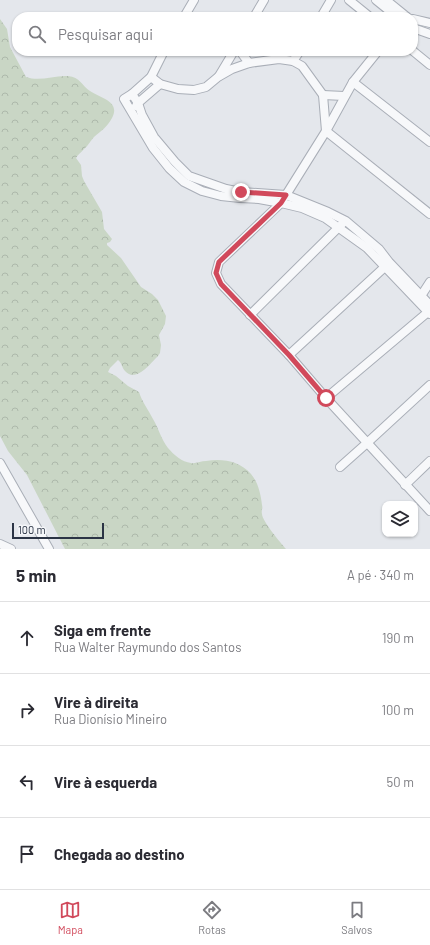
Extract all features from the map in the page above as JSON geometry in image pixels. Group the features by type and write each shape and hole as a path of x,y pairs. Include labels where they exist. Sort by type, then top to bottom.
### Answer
{"street":[{"path":"187,12 194,0"},
{"path":"257,12 264,0"},
{"path":"324,12 331,0"},
{"path":"349,0 364,12"},
{"path":"376,0 391,12"},
{"path":"386,0 401,12"},
{"path":"418,20 430,23"},
{"path":"418,30 430,34"},
{"path":"418,55 430,65"},
{"path":"162,56 151,77 124,99 153,148 169,168 184,182 202,191 221,196 259,199 281,203 302,208 325,218 367,248 387,265 421,296 429,310"},
{"path":"218,77 231,56"},
{"path":"244,56 249,63"},
{"path":"293,61 296,56"},
{"path":"374,56 344,96 326,131 281,203 219,262 216,273 221,284 289,355 326,398 430,511"},
{"path":"151,77 160,84 178,89 194,90 206,87 232,68 249,63 279,59 293,61 302,66 323,95 326,131 430,214"},
{"path":"353,82 430,142"},
{"path":"132,114 138,103 160,84"},
{"path":"132,94 138,103 142,115 154,137 189,176 205,183 233,191 286,195 346,221 379,249 387,265 429,310"},
{"path":"323,95 344,96"},
{"path":"250,314 346,221"},
{"path":"289,355 387,265"},
{"path":"421,296 430,282"},
{"path":"326,398 429,310"},
{"path":"340,467 430,385"},
{"path":"405,485 430,461"},
{"path":"0,463 49,549"},
{"path":"0,544 11,549"}],"green space":[{"path":"0,19 7,29 12,56 15,56 26,77 42,79 68,76 75,78 87,89 112,104 114,108 112,118 108,124 94,137 76,158 81,165 84,181 102,212 104,229 112,239 107,243 107,245 121,258 141,287 158,300 166,316 165,324 159,335 161,345 160,353 143,371 134,375 129,374 124,370 118,360 108,372 139,392 166,445 178,458 193,463 224,460 236,463 247,470 256,481 259,489 262,513 265,522 286,549 65,549 27,475 8,451 0,436"}],"route":[{"path":"241,192 286,195 281,203 219,262 216,273 221,284 289,355 326,398"}]}
